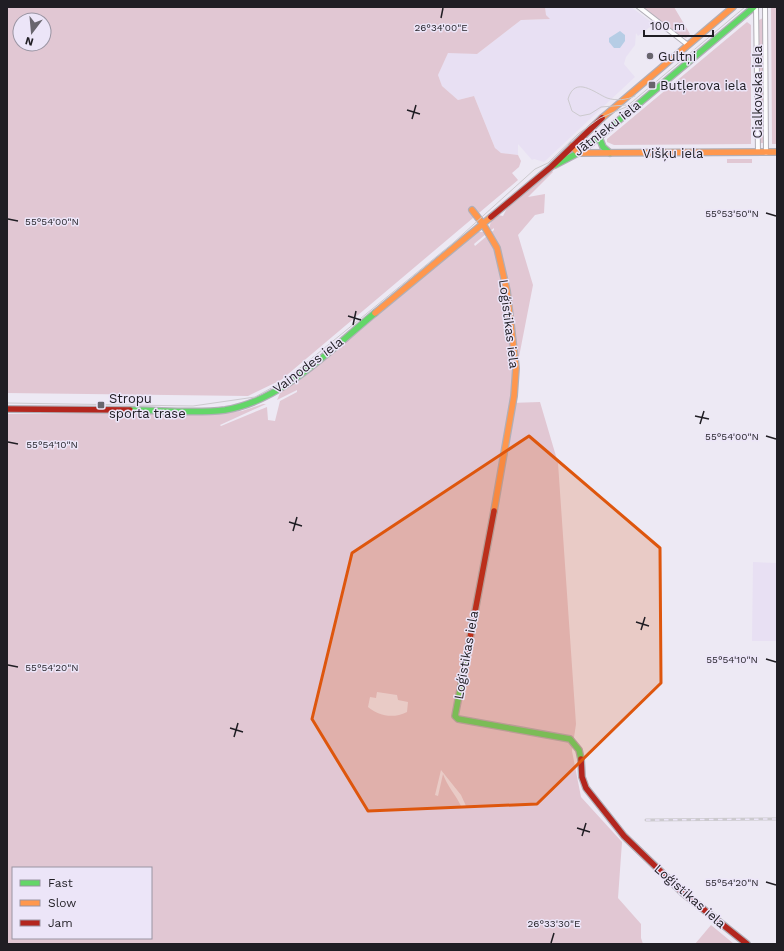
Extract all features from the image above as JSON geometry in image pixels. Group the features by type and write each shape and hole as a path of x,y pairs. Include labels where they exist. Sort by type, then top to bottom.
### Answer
{"street":[{"path":"639,7 688,45"},
{"name":"Jātnieku iela","path":"551,166 600,122 614,106 733,7"},
{"name":"Jātnieku iela","path":"551,166 578,153 599,137 755,7"},
{"name":"Cialkovska iela","path":"755,7 758,152"},
{"name":"Cialkovska iela","path":"765,7 766,153"},
{"path":"599,137 603,147 610,153"},
{"path":"572,146 578,153"},
{"name":"Višķu iela","path":"578,153 777,152"},
{"name":"Vaiņodes iela","path":"7,410 197,411 229,409 251,403 267,396 296,378 551,166"},
{"name":"Loģistikas iela","path":"472,210 483,224 497,248 507,291 516,368 514,396 501,471 455,716 458,719 570,739 580,749 582,782 628,840 682,892 747,944"}],"highlighted area":[{"path":"529,436 660,548 661,683 537,804 368,811 312,719 352,553"}],"shaded area":[{"path":"7,7 545,7 546,15 550,19 521,20 477,54 448,53 438,75 442,86 458,100 474,96 495,148 501,153 518,155 521,161 519,167 512,173 518,180 281,380 248,396 7,393"},
{"path":"545,7 631,7 654,24 638,36 636,33 635,45 626,57 624,64 635,77 544,162 534,159 532,160 518,144 518,155 501,153 496,150 474,96 458,100 442,86 438,75 448,52 477,54 521,20 549,19 546,15"},
{"path":"643,7 674,7 690,34 686,38 679,35"},
{"path":"771,7 777,7 777,144 772,144"},
{"path":"763,18 764,143 760,143 759,20"},
{"path":"747,22 751,25 751,144 614,145 607,142 607,139"},
{"path":"727,159 752,159 752,163 727,163"},
{"path":"552,171 553,172 528,197 545,194 544,213 535,215 518,235 533,285 510,403 540,402 558,463 576,724 572,751 581,797 622,842 618,898 641,924 641,938 643,944 7,944 7,414 214,414 242,411 266,404 220,425 221,426 267,407 268,420 275,421 280,401 297,392 297,390 277,400 281,391 299,381 478,232 484,232 486,234 474,244 475,246 494,230 494,228 490,231 489,229 491,221 498,215 503,216 507,208","holes":["377,692 397,695 398,700 408,702 407,712 386,716 377,713 368,707 370,697 376,698","441,770 461,795 466,806 461,806 443,774 438,796 435,795"]},
{"path":"753,562 777,563 777,641 752,641"},
{"path":"711,925 734,944 695,944"}],"water":[{"path":"620,31 625,35 625,41 620,48 614,48 609,42 609,38"}],"tram line":[{"path":"7,403 193,406 255,397 284,381 453,243 535,169 548,163 578,134 600,118 626,107 745,7"},
{"path":"626,105 601,107 590,114 580,116 572,111 568,99 571,92 575,88 580,87 586,88 614,100 621,100 635,96"}],"railway":[{"path":"646,820 777,819"}],"traffic: fast":[{"path":"555,165 578,153 599,137 754,7"},
{"path":"599,137 603,147 610,153"},
{"path":"130,410 201,412 225,410 246,405 286,385 305,372 375,313"},
{"path":"467,654 455,716 458,719 570,739 579,750 581,759"}],"traffic: slow":[{"path":"602,118 733,7"},
{"path":"572,146 578,153 777,152"},
{"path":"472,210 483,224 497,248 507,291 516,368 514,396 494,511"},
{"path":"375,313 491,217"}],"traffic: jam":[{"path":"491,217 551,167 602,118"},
{"path":"7,409 130,410"},
{"path":"467,654 494,511"},
{"path":"581,759 582,777 586,788 624,836 683,893 747,944"}],"place":[{"name":"Gultņi","path":"650,56"},
{"name":"Butļerova iela","path":"652,85"},
{"name":"Stropu sporta trase","path":"101,405"}]}
